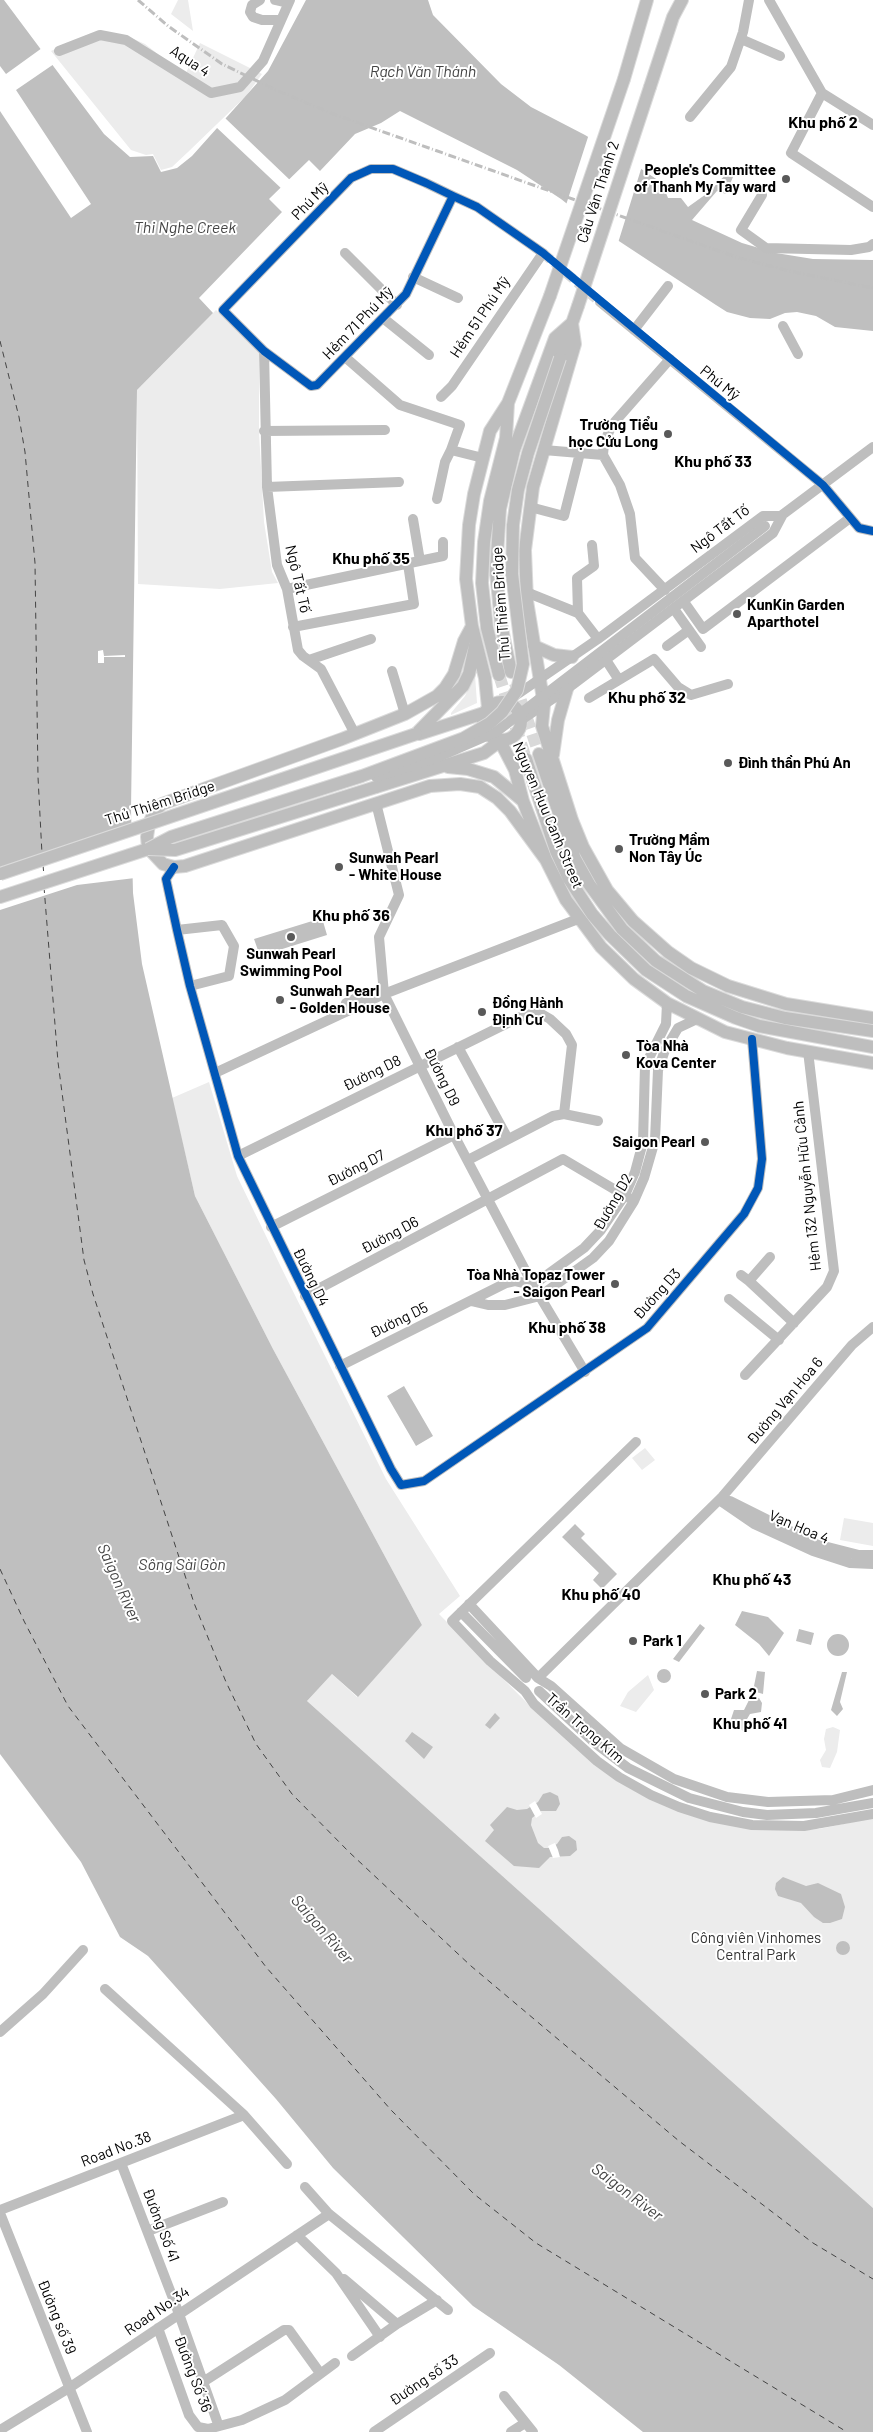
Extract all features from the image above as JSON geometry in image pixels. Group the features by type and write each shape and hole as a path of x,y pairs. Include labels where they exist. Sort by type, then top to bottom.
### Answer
{"main road":[{"name":"Cầu Văn Thánh 2","path":"508,403 550,296 624,79 647,0"},
{"path":"673,0 673,17"},
{"path":"673,17 682,0"},
{"name":"Cầu Văn Thánh 2","path":"572,323 673,17"},
{"path":"508,403 506,438 490,501 484,542 482,582 486,620 505,673 496,571 500,509 514,450 555,338 572,323"},
{"name":"Thủ Thiêm Bridge","path":"0,897 148,849 171,837 362,776 479,731 502,712 517,690 523,654 512,574 513,525 518,490 528,453 572,323"},
{"name":"Nguyen Huu Canh Street","path":"572,323 575,344 544,450 530,507 524,550 526,592 544,704 542,726 572,820 597,873 619,906 649,937 691,968 719,982 786,1004 873,1018"},
{"path":"500,741 486,732 483,726 486,710 485,678 472,626 466,579 467,549 474,494 490,431 508,403"},
{"path":"472,626 464,641 454,674 437,696 405,714 355,734 162,804 154,812 149,824 146,837 148,848 157,860 174,867 185,866 430,786 460,784 480,788 491,793 510,811 546,860"},
{"path":"416,734 463,686 473,658 476,638"},
{"path":"534,646 554,654 572,657"},
{"path":"553,760 558,720 567,689"},
{"path":"148,849 175,850 484,753 500,741 515,736 519,731 518,712 493,704 486,710"},
{"name":"Thủ Thiêm Bridge","path":"0,874 486,710"},
{"name":"Nguyen Huu Canh Street","path":"518,712 542,726"},
{"name":"Nguyen Huu Canh Street","path":"500,741 515,770 523,800 546,860 578,919 614,960 667,1003 725,1032 808,1052 873,1063"},
{"path":"539,754 575,858 602,904 622,929 639,946 679,977 742,1007 811,1022 873,1031"},
{"path":"526,759 556,851 569,879 592,914 627,954 664,983 710,1008 759,1026 873,1047"},
{"path":"442,766 468,769 494,777 523,800"},
{"path":"811,1022 813,1008"},
{"path":"806,1035 808,1052"}],"street":[{"path":"260,0 252,5 250,12 252,17 262,20 281,20"},
{"path":"274,0 289,2"},
{"path":"690,117 731,67 741,39 750,0"},
{"path":"769,0 822,93 873,125"},
{"name":"Aqua 4","path":"59,51 100,35 126,40 211,92 240,87 263,61 289,2"},
{"path":"741,39 780,56"},
{"path":"822,93 791,153 873,207"},
{"name":"Phú Mỹ","path":"317,385 311,386 264,351 223,310 351,178 371,169 393,169 477,207 543,253"},
{"path":"762,195 741,230 766,248 851,250 869,247 873,244"},
{"name":"Hẻm 71 Phú Mỹ","path":"317,385 406,294 453,196"},
{"path":"345,253 396,305"},
{"name":"Hẻm 51 Phú Mỹ","path":"441,397 452,386 543,253"},
{"path":"413,277 458,298"},
{"path":"634,330 668,286"},
{"name":"Phú Mỹ","path":"600,302 823,485 859,528 873,531"},
{"path":"382,318 429,355"},
{"path":"783,326 798,354"},
{"name":"Ngô Tất Tố","path":"264,351 264,431 267,487 277,565 287,589 298,650 302,656 321,669 355,734"},
{"path":"345,357 400,406 460,425 446,462 437,499"},
{"path":"665,590 635,558 630,514 620,485 603,455 604,443 612,425 670,359"},
{"path":"264,431 386,430"},
{"path":"518,712 544,704 567,689 684,602 773,533 782,516 873,447"},
{"path":"451,450 483,458"},
{"path":"544,450 603,455"},
{"path":"530,507 564,516 580,453"},
{"path":"267,487 399,482"},
{"name":"Ngô Tất Tố","path":"518,712 540,679 598,639 763,516 782,516"},
{"name":"Thủ Thiêm Bridge","path":"362,776 375,777 436,758 496,732 765,526 782,516"},
{"path":"684,602 703,629 850,518"},
{"path":"413,519 420,561"},
{"path":"287,589 443,556 443,542"},
{"path":"578,612 577,578 594,566 592,545"},
{"path":"293,627 414,604 408,564"},
{"path":"526,592 578,612 598,639"},
{"path":"674,609 701,647"},
{"path":"668,646 689,630"},
{"path":"309,660 371,639"},
{"path":"606,660 619,680"},
{"path":"589,698 654,660 678,687 691,695 728,684"},
{"path":"392,671 405,714"},
{"name":"Đường D9","path":"376,804 399,895 379,937 384,994 454,1136 533,1285 585,1372"},
{"name":"Đường D4","path":"174,867 166,879 177,930 190,986 238,1156 305,1296 401,1485"},
{"path":"215,1074 372,999 578,919"},
{"path":"177,930 222,925 234,946 230,976 190,986"},
{"name":"Đường D2","path":"533,1285 584,1248 601,1230 625,1195 643,1142 645,1066 666,1024 667,1003"},
{"name":"Đường D8","path":"238,1156 520,1017 538,1012 544,1014 566,1034 572,1045 564,1114"},
{"name":"Đường D2","path":"540,1296 593,1258 609,1240 634,1201 644,1178 655,1140 658,1070 665,1050 678,1028 697,1019"},
{"name":"Đường D3","path":"401,1485 424,1481 647,1328 744,1214 758,1188 762,1159 752,1039"},
{"path":"458,1047 508,1139"},
{"name":"Hẻm 132 Nguyễn Hữu Cảnh","path":"745,1376 827,1287 834,1271 808,1052"},
{"path":"645,1108 656,1108"},
{"path":"468,1160 553,1116 564,1114 598,1121"},
{"name":"Đường D7","path":"271,1227 454,1136"},
{"name":"Đường D6","path":"305,1296 563,1159 625,1195"},
{"path":"625,1195 634,1201"},
{"path":"770,1257 745,1278 794,1323"},
{"name":"Đường D5","path":"340,1366 515,1281 533,1285"},
{"path":"471,1302 505,1305 540,1296"},
{"path":"729,1299 779,1340"},
{"name":"Đường Vạn Hoa 6","path":"538,1678 720,1498 852,1345 873,1327"},
{"path":"526,1678 460,1612 636,1442"},
{"name":"Vạn Hoa 4","path":"720,1498 816,1544 859,1556 873,1555"},
{"name":"Vạn Hoa 4","path":"720,1498 754,1524 813,1551 850,1563 873,1564"},
{"name":"Trần Trọng Kim","path":"469,1604 538,1678 551,1686 620,1748 641,1762 693,1787 727,1797 768,1802 833,1800 873,1790"},
{"name":"Trần Trọng Kim","path":"460,1612 452,1620 490,1661 526,1691 534,1704 597,1761 619,1777 679,1807 732,1822 779,1827 834,1822 873,1814"},
{"path":"530,1676 538,1678 541,1683 539,1691 531,1694 526,1691 523,1684 526,1678 530,1676"},
{"name":"Trần Trọng Kim","path":"539,1691 595,1743 628,1768 689,1798 743,1812 767,1815 816,1813 873,1803"},
{"path":"0,2032 43,1994 83,1950"},
{"path":"105,1989 244,2115 288,2164"},
{"name":"Road No.38","path":"0,2212 244,2115"},
{"name":"Đường Số 41","path":"121,2163 180,2314 218,2424"},
{"path":"305,2187 329,2214 448,2310"},
{"path":"148,2231 223,2202"},
{"name":"Đường số 39","path":"0,2212 87,2432"},
{"name":"Road No.34","path":"0,2430 69,2388 329,2214"},
{"path":"297,2235 336,2273 397,2324"},
{"path":"336,2273 380,2337"},
{"path":"352,2356 397,2324 437,2300"},
{"name":"Đường Số 36","path":"158,2328 189,2415 198,2427 208,2428 218,2424 242,2420 285,2400 335,2363"},
{"path":"203,2382 284,2330 289,2330 320,2374"},
{"name":"Đường số 33","path":"374,2432 490,2352"},
{"path":"504,2396 533,2432"},
{"path":"511,2432 525,2423"}],"green space":[{"path":"178,0 188,0 193,31 171,14"},
{"path":"87,35 127,36 145,44 185,75 200,43 262,74 246,96 188,152 172,167 161,170 153,154 146,155 131,150 51,51"},
{"path":"216,310 259,352 259,432 264,522 272,572 278,583 220,589 138,584 137,390"},
{"path":"475,675 477,703 451,715 465,696"},
{"name":"Công viên Vinhomes Central Park","path":"209,1082 237,1176 280,1265 386,1479 460,1596 439,1614 531,1707 652,1800 793,1830 819,1829 873,1818 873,2208 307,1701 332,1674 357,1697 422,1625 273,1349 195,1196 172,1098"},
{"path":"645,1448 655,1460 642,1470 632,1458"},
{"path":"844,1518 873,1523 873,1546 840,1540"},
{"path":"648,1675 654,1690 636,1712 620,1706 628,1692"},
{"path":"833,1727 840,1730 837,1752 830,1768 822,1767 820,1760 826,1750 824,1739 826,1729"}],"water":[{"name":"Sông Sài Gòn","path":"0,0 4,0 104,134 130,157 153,156 161,172 177,168 192,156 268,71 306,0 428,0 433,15 501,84 531,107 585,135 643,170 662,183 668,198 681,198 688,207 709,192 731,169 735,172 726,194 717,191 692,220 742,243 776,253 813,259 873,260 873,331 835,327 816,316 797,312 785,313 770,319 750,318 727,312 590,222 561,199 517,170 400,111 381,123 355,134 320,171 309,160 269,199 282,212 199,298 213,313 137,390 131,809 133,893 142,964 195,1196 273,1349 422,1625 358,1697 332,1674 307,1701 873,2208 873,2432 643,2432 559,2365 473,2306 333,2168 276,2099 148,1956 120,1937 81,1862 0,1754"},
{"name":"Sunwah Pearl Swimming Pool","path":"322,918 327,935 260,956 254,939"},
{"path":"404,1386 433,1436 416,1446 387,1396"},
{"path":"575,1524 585,1534 581,1538 617,1574 602,1589 593,1580 599,1573 562,1537"},
{"path":"742,1611 768,1617 784,1633 769,1656 759,1644 735,1625"},
{"path":"700,1624 705,1628 679,1662 673,1659"},
{"path":"799,1629 814,1633 811,1645 796,1641"},
{"path":"838,1634 846,1637 849,1645 846,1653 838,1656 830,1653 827,1645 830,1637"},
{"path":"661,1669 667,1669 671,1676 667,1683 661,1683 657,1679 657,1673"},
{"path":"757,1671 765,1672 763,1694 753,1691"},
{"path":"842,1672 847,1672 840,1702 843,1709 837,1716 831,1710"},
{"path":"754,1697 759,1698 762,1703 761,1712 750,1714 747,1719 747,1730 744,1732 731,1719 734,1710 744,1710 749,1700"},
{"path":"495,1713 500,1718 490,1729 485,1725"},
{"path":"412,1732 433,1747 424,1759 405,1741"},
{"path":"550,1792 558,1796 560,1804 556,1811 541,1811 532,1818 531,1825 538,1843 544,1848 549,1848 557,1844 562,1837 569,1836 576,1841 577,1850 570,1856 550,1857 539,1868 514,1866 485,1841 494,1830 490,1825 507,1807 517,1810 527,1809 538,1802 543,1794"},
{"path":"783,1877 806,1886 818,1883 841,1894 845,1907 842,1919 823,1923 814,1917 801,1903 778,1896 775,1889 776,1883"},
{"path":"843,1941 848,1943 850,1948 848,1953 843,1955 838,1953 836,1948 838,1943"}],"pier":[{"path":"42,48 54,64 16,90 91,204 71,218 0,111 0,66 6,74"},
{"path":"225,118 291,181 283,190 216,127"},
{"path":"589,134 642,166 618,243 589,225 566,205"},
{"path":"103,650 104,656 125,655 125,657 104,657 104,663 98,663 98,651"},
{"path":"133,824 135,878 77,885 0,910 0,869"},
{"path":"535,1801 542,1814 536,1818 529,1805"},
{"path":"555,1843 560,1857 553,1858 548,1846"}],"ferry route":[{"path":"0,341 19,417 25,452 35,563 38,777 42,854"},
{"path":"43,865 44,876"},
{"path":"44,887 58,1062 84,1260 93,1294 194,1603 226,1682 256,1744 292,1794 349,1852 471,1966 679,2141 813,2243 873,2279"},
{"path":"0,1569 24,1621 68,1706 266,1967 391,2110 474,2194 536,2243 847,2432"}],"tunnel":[{"path":"543,253 600,302"},
{"path":"499,675 526,759"},
{"path":"515,683 539,754"}],"railway":[{"path":"138,0 168,26 222,64 276,90 333,114 736,257 789,271 873,288"}],"cycle path":[{"path":"453,196 406,294 317,385 311,386 264,351 223,310 351,178 371,169 393,169 426,183 477,207 543,253 823,485 859,528 873,531"},
{"path":"174,867 166,879 177,930 190,986 238,1156 391,1469 401,1485 424,1481 647,1328 744,1214 758,1188 762,1159 752,1039"}],"place":[{"name":"People's Committee of Thanh My Tay ward","path":"786,179"},
{"name":"Trường Tiểu học Cửu Long","path":"668,434"},
{"name":"KunKin Garden Aparthotel","path":"737,614"},
{"name":"Đình thần Phú An","path":"728,763"},
{"name":"Trường Mầm Non Tây Úc","path":"619,849"},
{"name":"Sunwah Pearl - White House","path":"339,867"},
{"name":"Sunwah Pearl Swimming Pool","path":"291,937"},
{"name":"Sunwah Pearl - Golden House","path":"280,1000"},
{"name":"Đồng Hành Định Cư","path":"482,1012"},
{"name":"Tòa Nhà Kova Center","path":"626,1055"},
{"name":"Saigon Pearl","path":"705,1142"},
{"name":"Tòa Nhà Topaz Tower - Saigon Pearl","path":"615,1284"},
{"name":"Park 1","path":"633,1641"},
{"name":"Park 2","path":"705,1694"}],"district":[{"name":"Khu phố 2","path":"823,123"},
{"name":"Khu phố 33","path":"713,462"},
{"name":"Khu phố 35","path":"371,559"},
{"name":"Khu phố 32","path":"647,698"},
{"name":"Khu phố 36","path":"351,916"},
{"name":"Khu phố 37","path":"464,1131"},
{"name":"Khu phố 38","path":"567,1328"},
{"name":"Khu phố 43","path":"752,1580"},
{"name":"Khu phố 40","path":"601,1595"},
{"name":"Khu phố 41","path":"750,1724"}],"water label":[{"name":"Rạch Văn Thánh","path":"423,72"},
{"name":"Thi Nghe Creek","path":"185,228"},
{"name":"Saigon River","path":"119,1583"},
{"name":"Saigon River","path":"322,1929"},
{"name":"Saigon River","path":"627,2192"}]}
